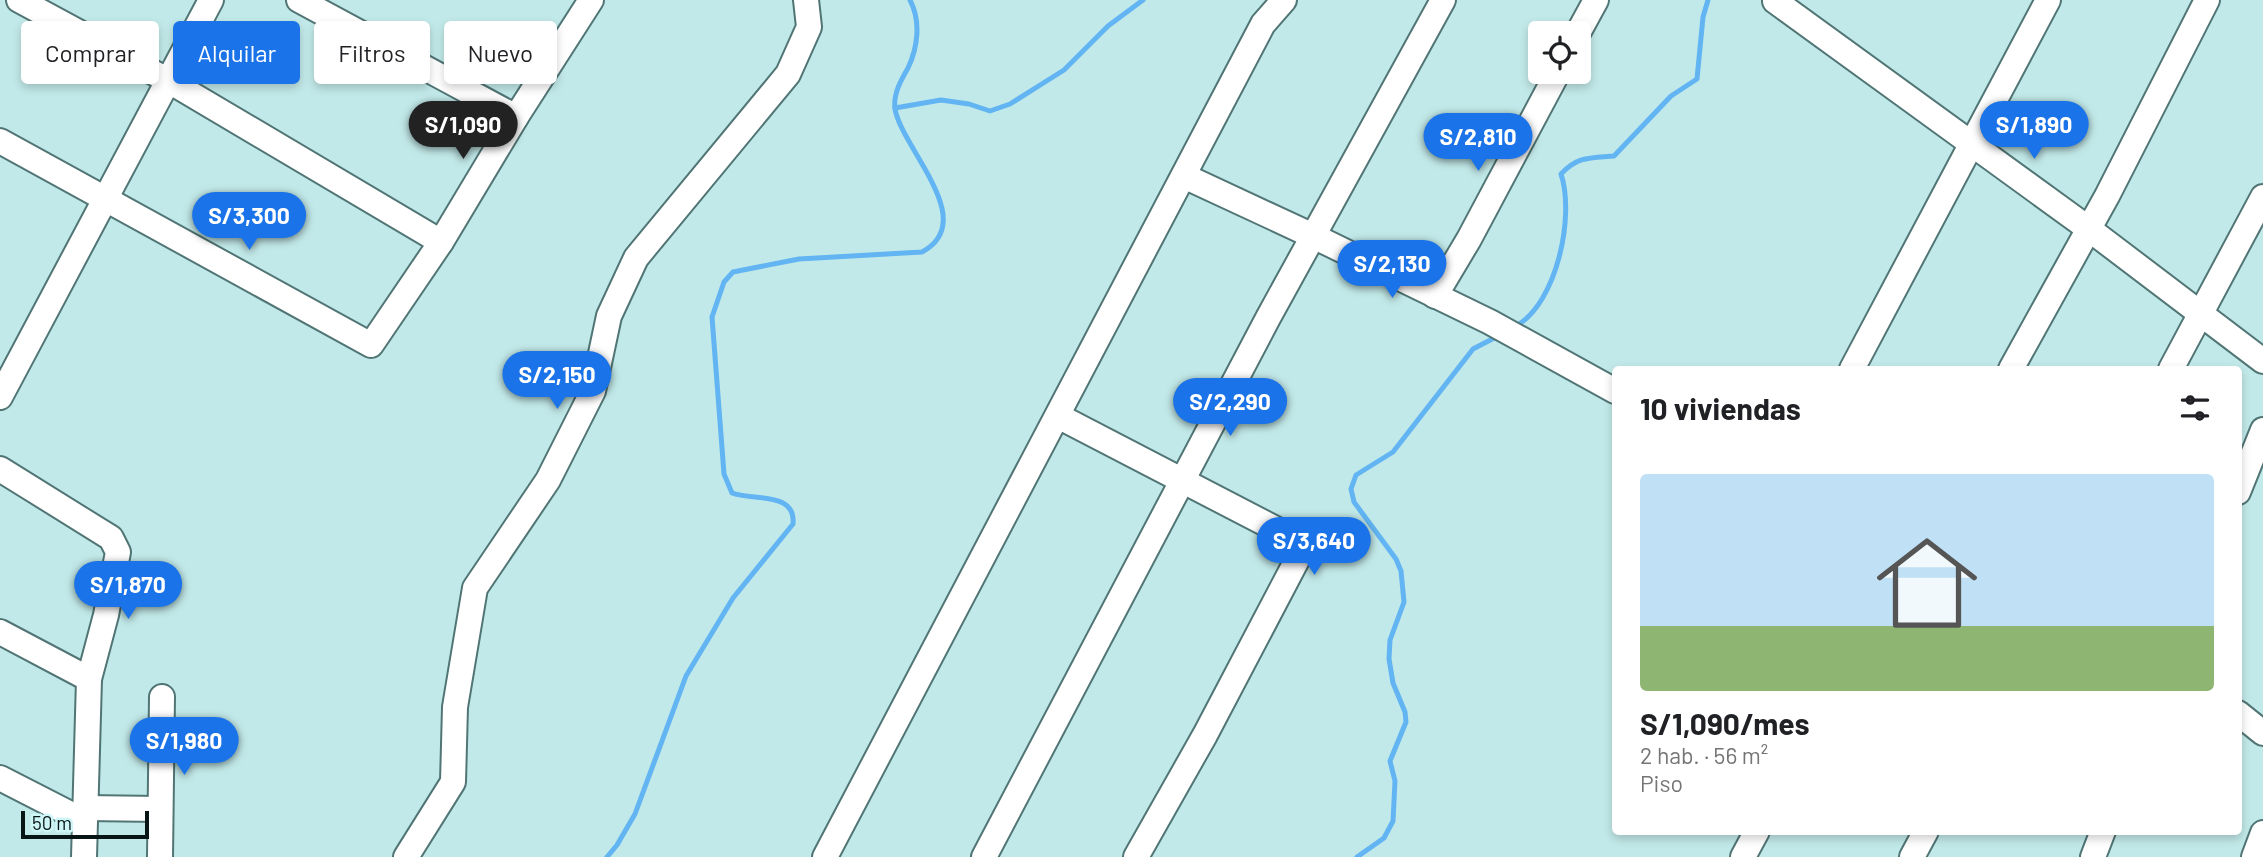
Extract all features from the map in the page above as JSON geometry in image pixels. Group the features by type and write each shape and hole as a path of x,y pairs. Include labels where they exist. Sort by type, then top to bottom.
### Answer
{"street":[{"path":"19,0 169,81 441,242"},
{"path":"0,397 211,0"},
{"path":"299,0 516,117"},
{"path":"0,141 371,345 441,242 516,117 591,0"},
{"path":"406,857 453,782 455,706 475,588 548,480 593,391 609,316 636,258 788,74 809,27 806,0"},
{"path":"825,857 1263,24 1284,0"},
{"path":"984,857 1313,236 1443,0"},
{"path":"1585,21 1596,0"},
{"path":"1854,366 2048,0"},
{"path":"2013,366 2089,229 2207,0"},
{"path":"1775,1 2089,229 2263,361"},
{"path":"1435,296 1469,239 1552,84"},
{"path":"1184,176 1506,331 1612,389"},
{"path":"2173,366 2263,197"},
{"path":"1058,416 1295,539 1298,558 1205,735 1136,857"},
{"path":"2242,482 2263,430"},
{"path":"0,470 111,538 118,552 106,615 89,679 84,857"},
{"path":"0,632 89,679"},
{"path":"160,857 162,697"},
{"path":"2242,716 2263,733"},
{"path":"0,778 85,814 160,809"},
{"path":"2254,857 2263,833"},
{"path":"1743,857 1755,835"},
{"path":"1912,857 1924,835"},
{"path":"2093,857 2102,835"}],"waterway":[{"path":"607,857 635,814 686,676 733,598 793,524 788,506 772,499 732,493 724,474 712,317 724,282 733,272 799,259 922,252 938,239 943,222 941,204 895,109 896,93 916,43 916,17 910,0"},
{"path":"895,108 941,100 969,104 990,111 1010,104 1064,70 1108,26 1143,0"},
{"path":"1516,326 1530,315 1542,298 1559,257 1566,212 1561,174 1579,161 1614,156 1671,96 1697,79 1703,17 1708,0"},
{"path":"1357,857 1384,838 1393,821 1395,781 1390,761 1406,722 1405,712 1393,683 1389,659 1390,640 1404,602 1401,571 1396,559 1354,502 1351,489 1356,475 1393,452 1473,349 1498,336"}]}
